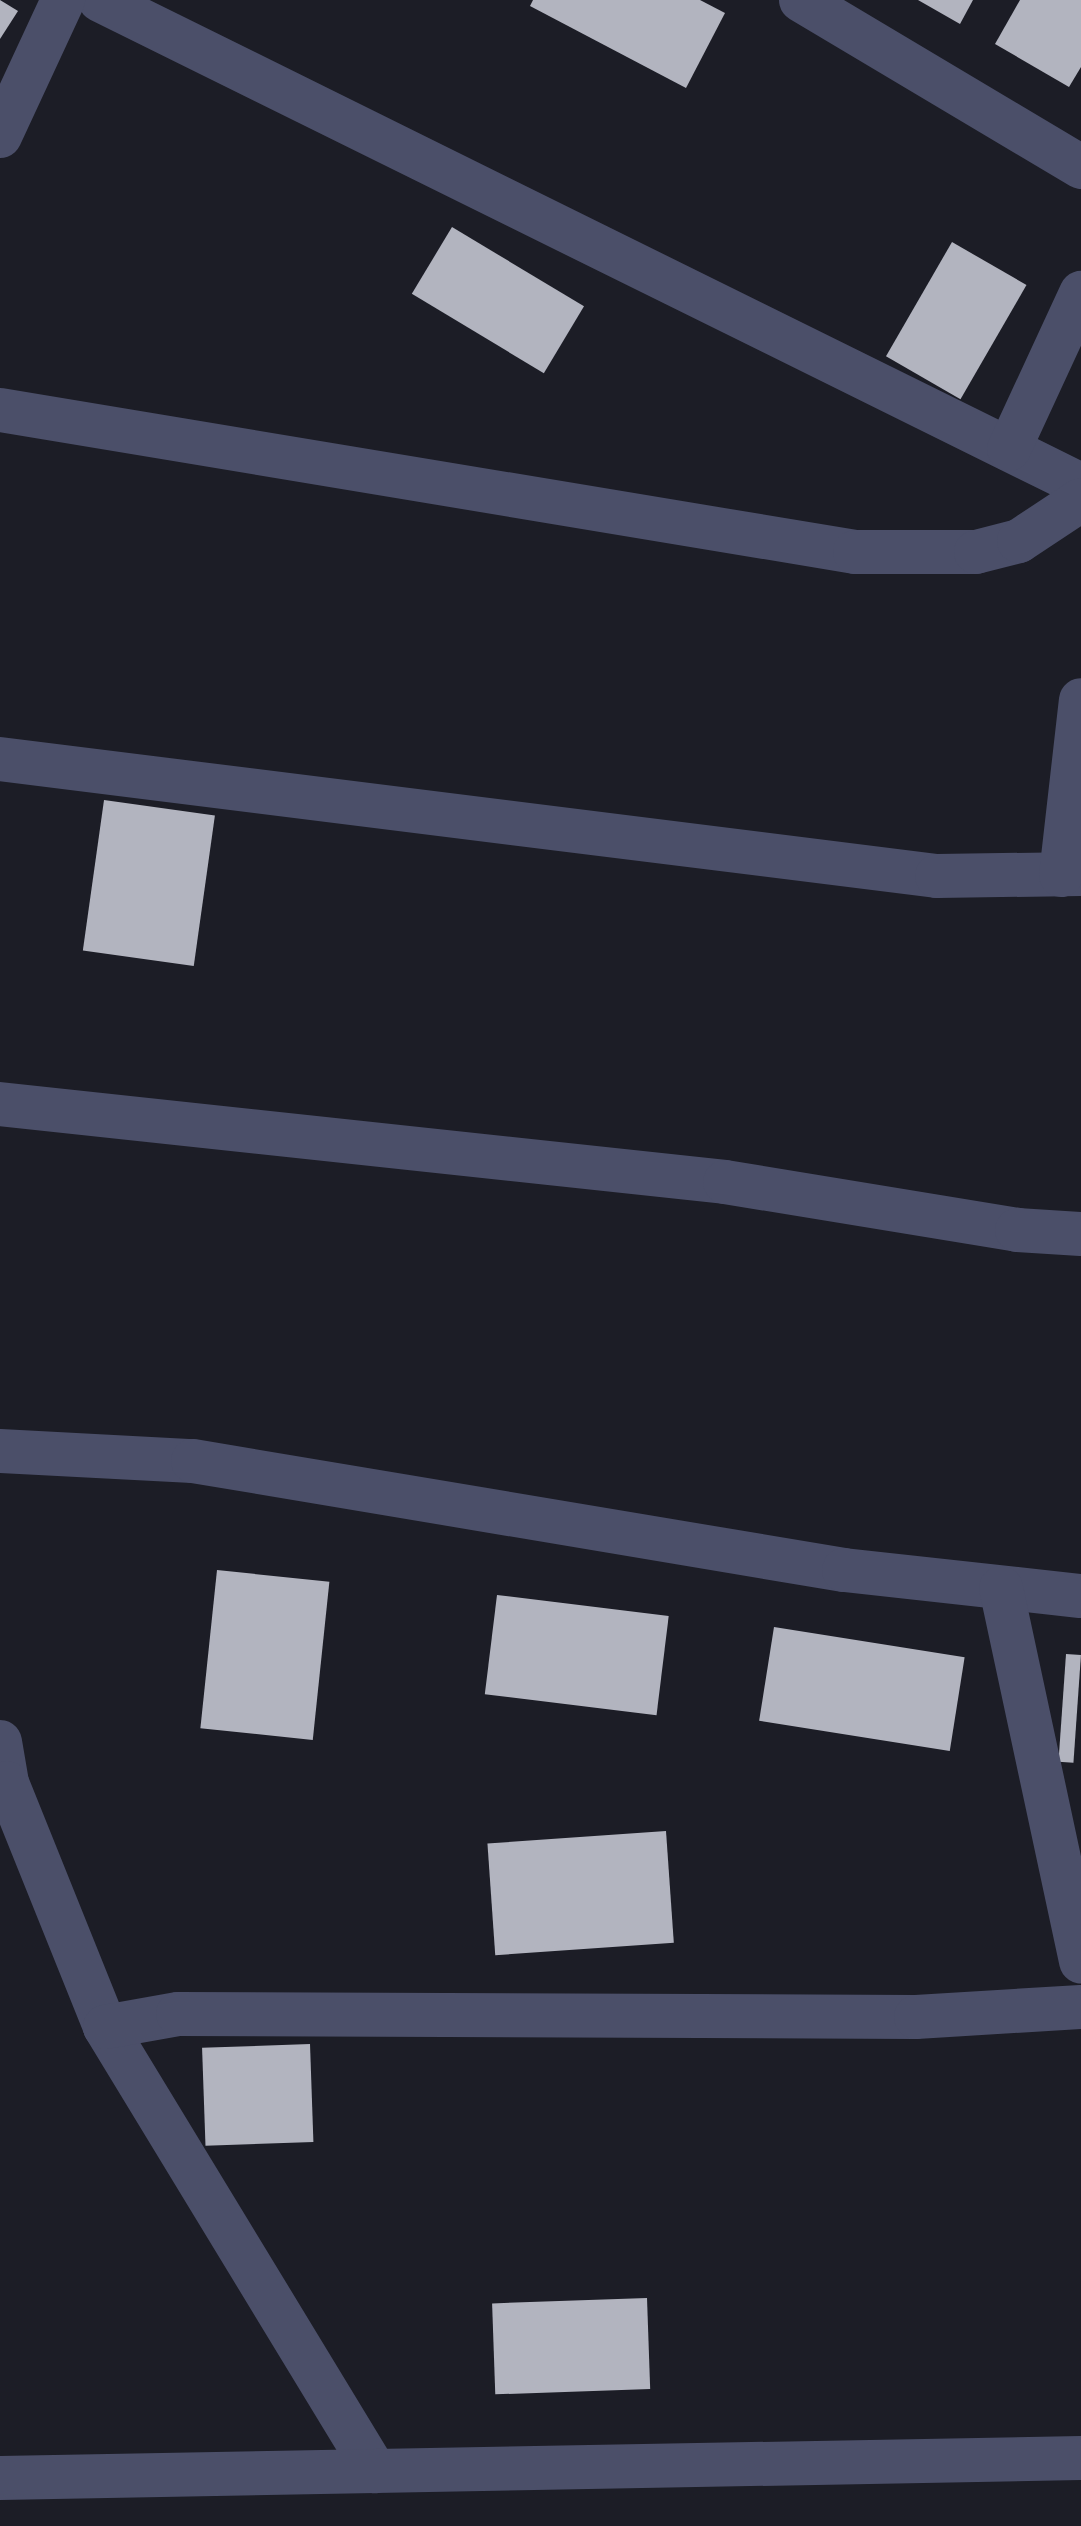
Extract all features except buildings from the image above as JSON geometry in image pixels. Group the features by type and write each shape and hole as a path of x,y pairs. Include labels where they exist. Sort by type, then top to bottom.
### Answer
{"street":[{"path":"0,136 63,0"},
{"path":"100,0 1081,485"},
{"path":"801,0 1081,167"},
{"path":"1009,449 1081,293"},
{"path":"0,410 855,552 976,552 1019,541 1081,500"},
{"path":"0,759 937,876 1071,874 1081,700"},
{"path":"0,1104 725,1182 1017,1230 1081,1234"},
{"path":"0,1451 193,1461 844,1570 1081,1596"},
{"path":"1001,1588 1081,1962"},
{"path":"0,1742 7,1783 105,2027 375,2471"},
{"path":"105,2027 178,2014 916,2017 1081,2007"},
{"path":"0,2478 1081,2458"}]}
